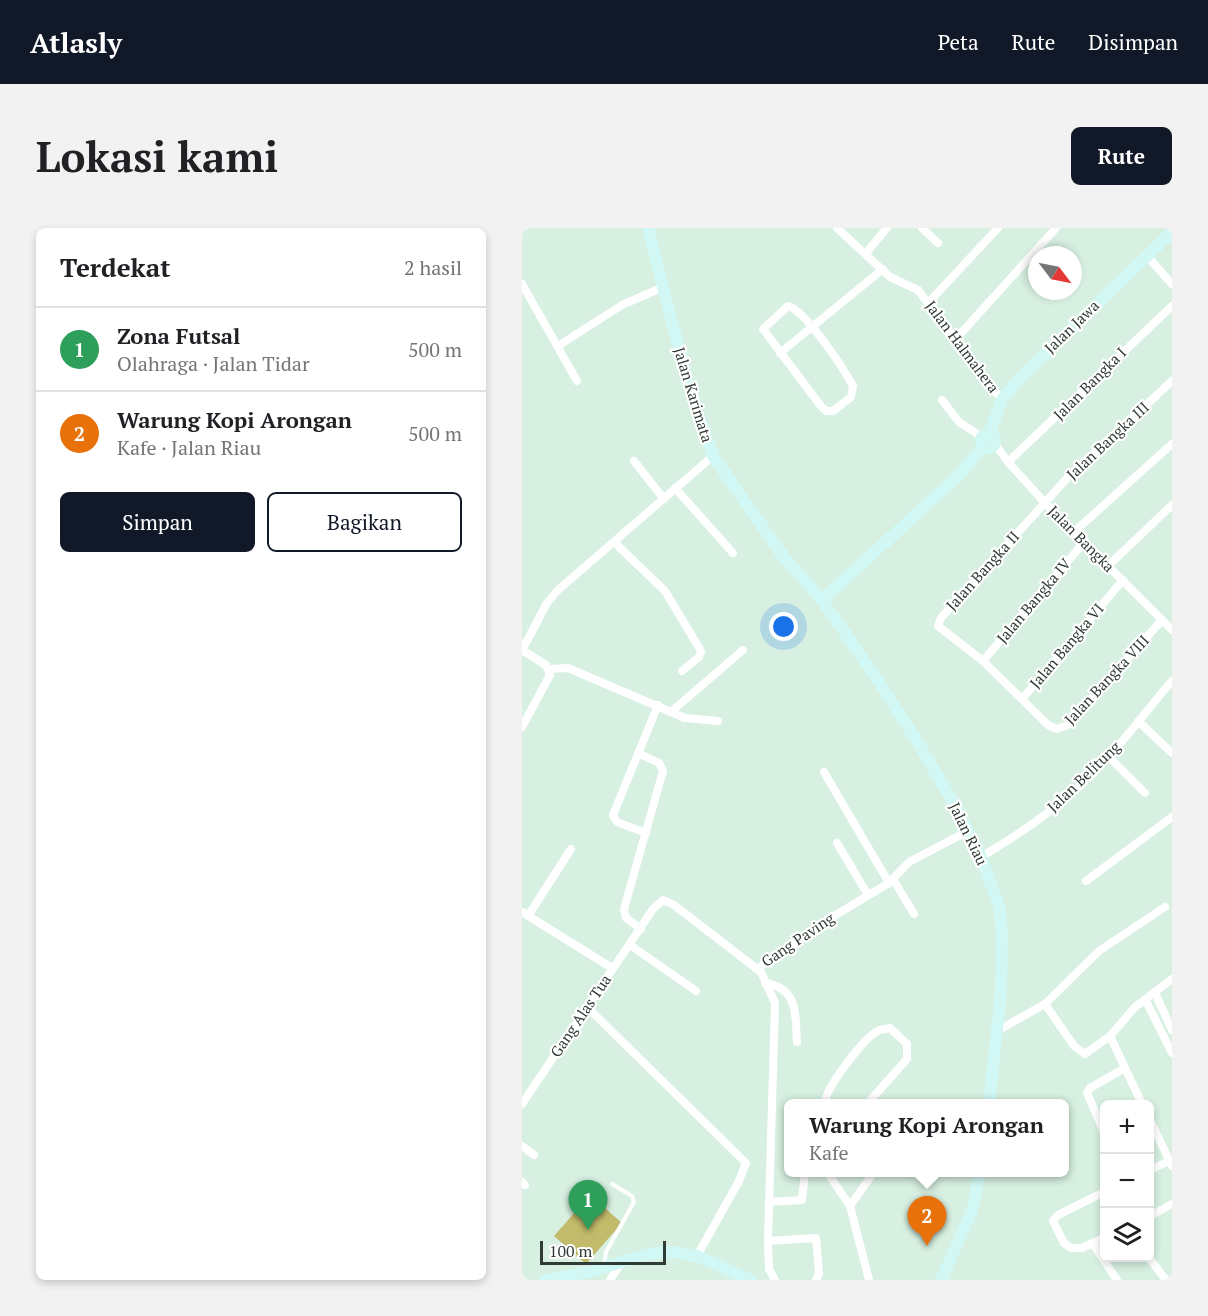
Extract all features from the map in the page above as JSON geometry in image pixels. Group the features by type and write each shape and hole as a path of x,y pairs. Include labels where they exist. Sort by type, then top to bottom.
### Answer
{"main road":[{"name":"Jalan Karimata","path":"648,228 687,380 712,456 783,556 822,600"},
{"name":"Jalan Jawa","path":"822,600 959,475 987,440 1002,400 1050,348 1172,232"},
{"name":"Jalan Riau","path":"822,600 917,741 981,858 1002,922 997,1031 990,1099"},
{"path":"941,1280 972,1211 979,1177"},
{"path":"545,1280 662,1252 697,1256 751,1280"}],"street":[{"name":"Jalan Halmahera","path":"837,228 894,280 918,290 929,302 954,341 1002,400"},
{"path":"866,253 887,228"},
{"path":"922,228 938,243"},
{"path":"929,302 998,228"},
{"path":"954,341 1056,228"},
{"path":"1151,253 1172,284"},
{"path":"780,353 883,269"},
{"path":"522,284 577,381"},
{"path":"558,346 622,305 663,287"},
{"path":"792,306 811,327 853,386 853,395 831,412 823,408 763,329 784,309 792,306"},
{"name":"Jalan Bangka I","path":"1008,462 1172,306"},
{"name":"Jalan Bangka III","path":"1045,503 1069,476 1172,381"},
{"name":"Jalan Bangka","path":"942,400 959,422 987,440 1045,503 1109,564 1172,630"},
{"path":"1075,531 1172,444"},
{"path":"712,456 615,543 558,590 547,603 522,650 549,669 568,668 685,718 718,722"},
{"path":"634,461 664,499"},
{"path":"675,488 733,553"},
{"name":"Jalan Bangka II","path":"983,661 941,631 939,623 1045,503"},
{"path":"1109,564 1172,505"},
{"name":"Jalan Bangka IV","path":"983,661 1085,541"},
{"path":"615,543 665,591 701,651 699,657 682,671"},
{"name":"Jalan Bangka VI","path":"983,661 1023,698 1123,580"},
{"name":"Jalan Bangka VIII","path":"1023,698 1048,725 1057,729 1065,727 1162,620"},
{"path":"672,711 744,650"},
{"path":"522,727 549,678 549,669"},
{"name":"Jalan Belitung","path":"981,858 1029,828 1109,757 1172,681"},
{"path":"646,833 617,822 613,817 658,705"},
{"path":"1138,721 1172,753"},
{"path":"638,753 658,762 663,769 624,911 626,918 641,928"},
{"path":"1109,757 1145,793"},
{"path":"824,771 891,881 914,914"},
{"path":"1086,881 1172,817"},
{"name":"Gang Paving","path":"641,928 659,902 665,901 703,926 757,969 891,881 909,862 968,831"},
{"path":"837,843 868,895"},
{"path":"571,849 525,914 612,968"},
{"path":"997,1031 1045,1004 1099,951 1165,907"},
{"name":"Gang Alas Tua","path":"523,1101 641,928"},
{"path":"630,945 696,991"},
{"path":"757,969 775,1003 768,1241 769,1269 776,1280"},
{"path":"1045,1004 1082,1054 1110,1036 1145,999 1172,979"},
{"path":"765,983 782,990 794,1002 797,1042"},
{"path":"1155,993 1172,1030"},
{"path":"1145,999 1172,1053"},
{"path":"588,1008 621,1044 656,1073 746,1163 739,1181 697,1256"},
{"path":"826,1099 827,1090 856,1054 877,1031 890,1028 907,1044 907,1059 871,1099"},
{"path":"1110,1036 1140,1100"},
{"path":"1100,1123 1087,1093 1090,1088 1125,1068"},
{"path":"1154,1130 1170,1163 1154,1168"},
{"path":"522,1146 534,1155"},
{"path":"769,1202 802,1200 805,1177"},
{"path":"829,1177 850,1206 869,1280"},
{"path":"850,1206 871,1177"},
{"path":"1100,1194 1053,1219 1068,1247 1076,1249 1100,1240"},
{"path":"1154,1213 1172,1204"},
{"path":"768,1241 816,1238 819,1274 816,1280"},
{"path":"1093,1244 1117,1280"},
{"path":"610,1280 622,1262"},
{"path":"1153,1262 1166,1280"}],"lane":[{"path":"604,1267 606,1252 634,1202 632,1196 612,1184"}],"shaded area":[{"path":"590,1195 622,1223 586,1264 554,1236"}],"place":[{"name":"Zona Futsal","path":"588,1230"},
{"name":"Warung Kopi Arongan","path":"927,1246"}]}
